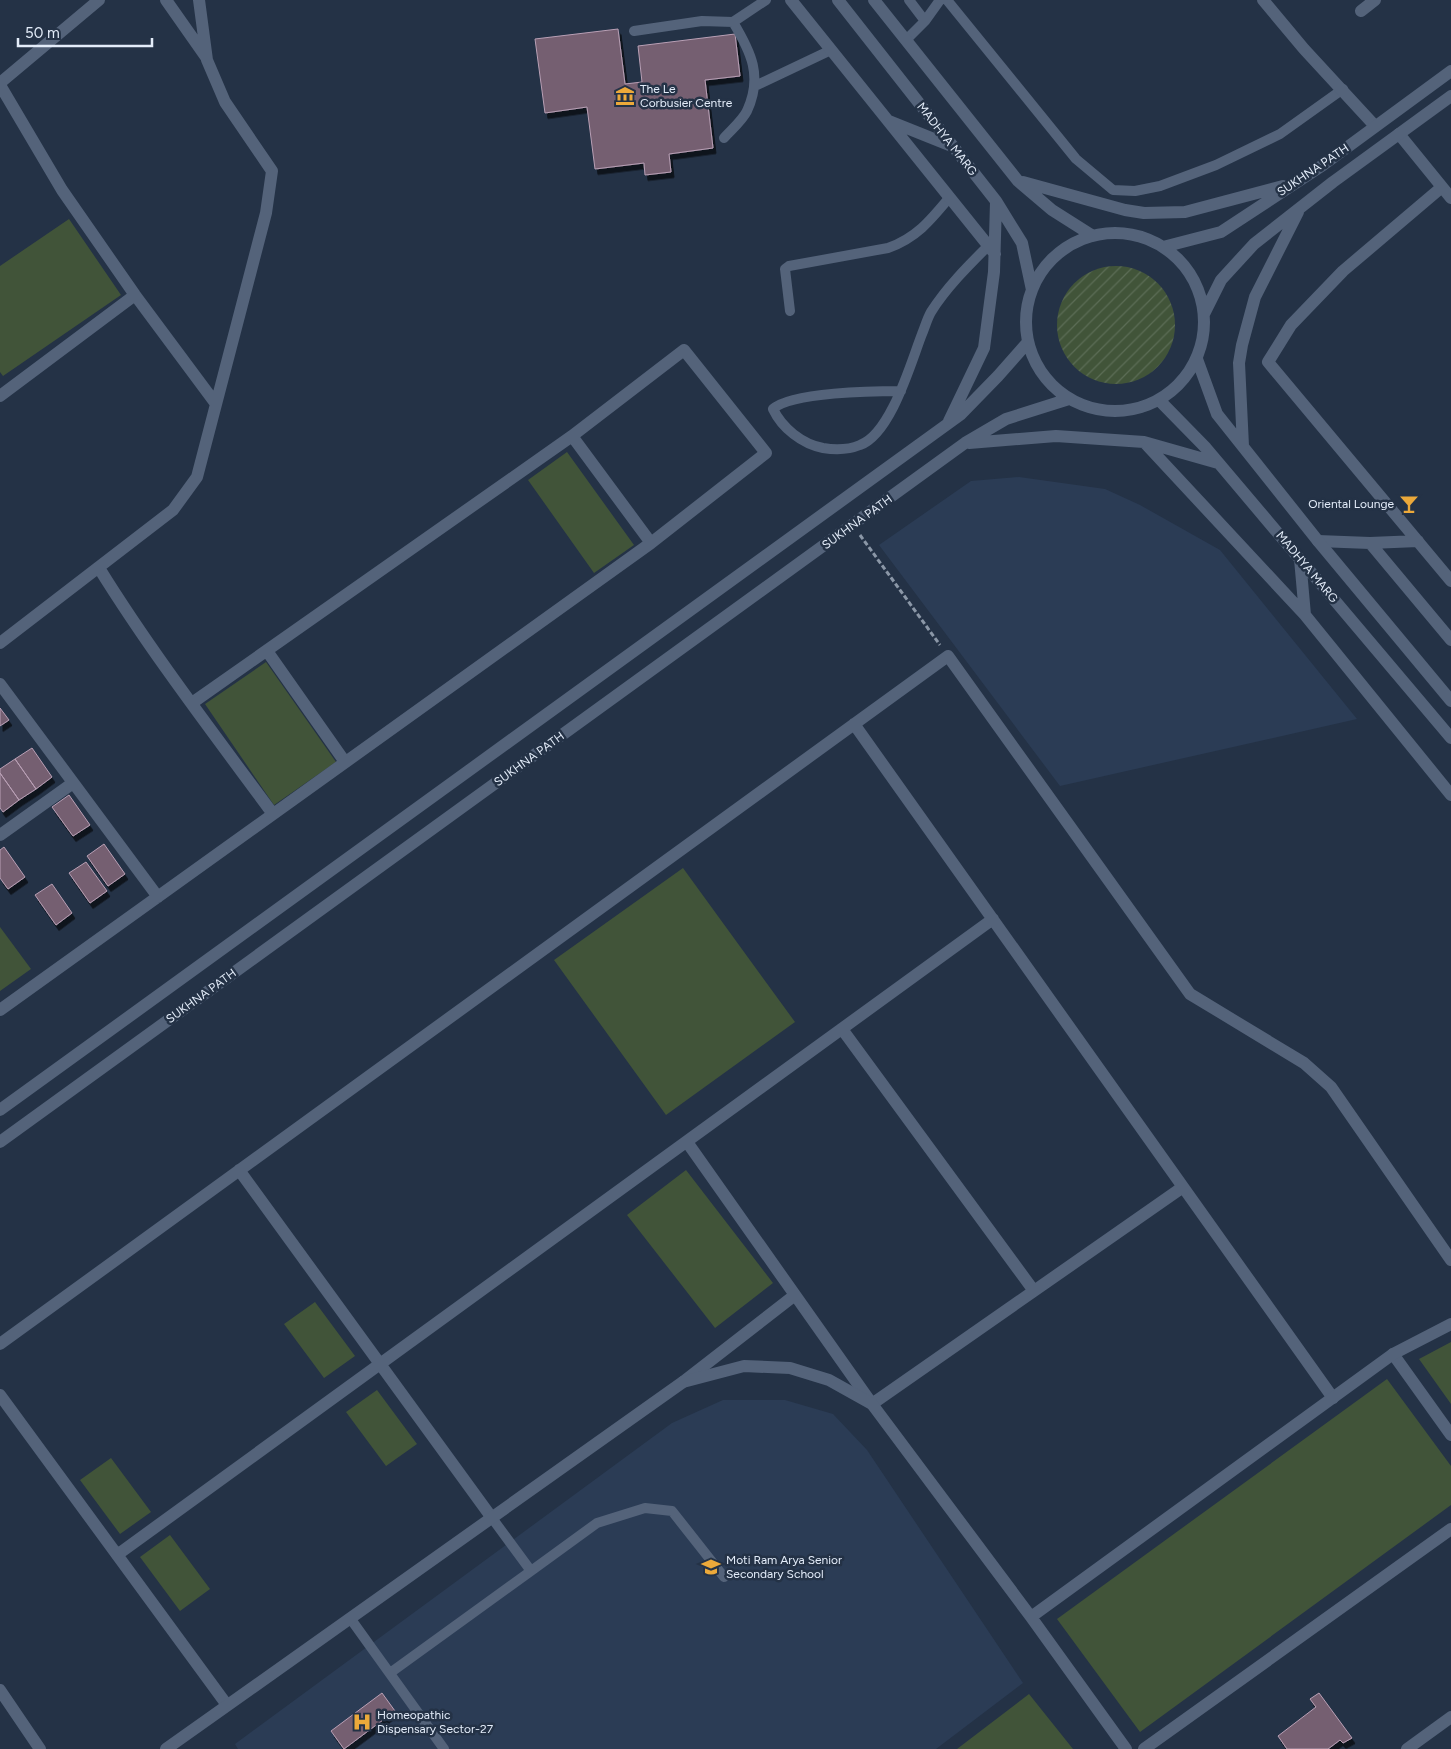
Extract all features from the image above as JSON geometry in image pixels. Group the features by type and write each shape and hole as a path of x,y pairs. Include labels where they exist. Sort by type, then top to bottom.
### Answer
{"street":[{"path":"99,0 0,84 62,190 135,295 216,404"},
{"path":"0,644 173,510 197,477 266,213 272,171 225,102 207,60 166,0"},
{"path":"199,0 207,60"},
{"path":"791,0 992,250"},
{"name":"MADHYA MARG","path":"838,0 996,201 1022,243 1032,290"},
{"path":"874,0 1018,181 1052,210 1093,236"},
{"path":"1263,0 1304,49 1343,89 1375,126"},
{"path":"1361,11 1375,0"},
{"name":"SUKHNA PATH","path":"1163,247 1221,232 1323,164 1451,71"},
{"name":"SUKHNA PATH","path":"1204,314 1220,280 1254,244 1451,96"},
{"path":"886,120 954,147"},
{"path":"1399,134 1451,198"},
{"path":"1018,181 1125,210 1144,213 1185,212 1294,184"},
{"path":"1442,187 1417,211 1343,271 1292,326 1268,362 1451,581"},
{"path":"948,423 984,348 994,272 992,250 996,201"},
{"path":"1243,446 1239,363 1242,345 1255,297 1301,207"},
{"path":"1125,234 1150,240 1163,247 1174,256 1194,280 1202,299 1204,314 1202,341 1197,359 1188,375 1180,384 1159,400 1130,410 1108,411 1093,409 1069,399 1058,391 1034,359 1028,342 1026,329 1032,290 1038,277 1051,260 1072,244 1093,236 1125,234"},
{"path":"0,396 135,295"},
{"name":"SUKHNA PATH","path":"0,1110 960,415 1028,342"},
{"path":"0,1010 651,543 766,453 684,350 572,436 192,704"},
{"name":"MADHYA MARG","path":"1197,359 1217,414 1318,541 1451,701"},
{"name":"SUKHNA PATH","path":"0,1142 965,443 1006,419 1069,399"},
{"name":"MADHYA MARG","path":"1159,400 1218,463 1451,738"},
{"path":"572,436 651,543"},
{"path":"965,443 1056,436 1144,442 1218,463"},
{"path":"1144,442 1305,615 1451,795"},
{"path":"1318,541 1370,543 1418,541"},
{"path":"1370,543 1451,640"},
{"path":"1300,559 1305,615"},
{"path":"99,568 192,704 273,814"},
{"path":"267,651 345,762"},
{"path":"0,1344 948,656 1190,994 1304,1063 1331,1087 1451,1260"},
{"path":"0,684 158,896"},
{"path":"854,724 1333,1398"},
{"path":"0,834 73,783"},
{"path":"117,1555 993,920"},
{"path":"842,1029 1034,1291"},
{"path":"687,1142 872,1404 1031,1617 1126,1749"},
{"path":"239,1170 492,1518"},
{"path":"872,1404 1183,1187"},
{"path":"166,1749 684,1382 794,1295"},
{"path":"1031,1617 1394,1354 1451,1324"},
{"path":"1394,1354 1451,1436"},
{"path":"684,1382 744,1366 790,1368 829,1380 872,1404"},
{"path":"0,1395 227,1705"},
{"path":"1144,1749 1451,1529"},
{"path":"0,1690 40,1749"},
{"path":"1407,1749 1451,1717"}],"lane":[{"path":"634,31 702,22 733,22 766,0"},
{"path":"909,0 925,21"},
{"path":"906,40 925,21 940,0"},
{"path":"947,0 1076,159 1113,190 1135,191 1160,186 1216,165 1280,134 1343,89"},
{"path":"724,138 746,112 755,86 753,65 748,46 733,22"},
{"path":"755,86 831,50"},
{"path":"790,311 785,269 789,266 888,248 919,232 950,198"},
{"path":"901,391 860,391 796,399 778,405 773,409 789,431 802,440 820,447 838,450 861,445 875,435 889,415 901,391 930,313 971,263 992,250"},
{"path":"390,1674 597,1523 645,1508 672,1511 724,1576"},
{"path":"492,1518 531,1571"},
{"path":"350,1618 444,1749"}],"path":[{"path":"853,525 948,656"}],"shaded area":[{"path":"1019,477 1105,489 1140,505 1220,550 1357,719 1060,786 879,545 971,481"},
{"name":"Moti Ram Arya Senior Secondary School","path":"723,1400 785,1400 833,1414 867,1450 1023,1683 936,1749 238,1749 235,1744 672,1423"}],"green space":[{"path":"69,219 121,295 3,376 0,372 0,266"},
{"path":"1116,266 1138,271 1158,283 1170,303 1175,325 1170,347 1158,367 1138,379 1116,384 1094,379 1074,367 1062,347 1057,325 1062,303 1074,283 1094,271"},
{"path":"567,452 634,545 594,573 528,480"},
{"path":"266,662 336,762 274,805 205,704"},
{"path":"683,868 795,1022 666,1115 554,960"},
{"path":"0,927 31,969 0,991"},
{"path":"686,1170 773,1283 715,1328 627,1215"},
{"path":"315,1302 355,1356 324,1378 284,1324"},
{"path":"1451,1342 1451,1404 1419,1359"},
{"path":"1387,1379 1451,1466 1451,1505 1140,1732 1057,1619"},
{"path":"377,1390 417,1444 386,1466 346,1412"},
{"path":"111,1458 151,1512 120,1534 80,1480"},
{"path":"170,1535 210,1589 180,1611 140,1557"},
{"path":"1029,1694 1073,1749 957,1749"}],"building":[{"name":"The Le Corbusier Centre","path":"618,29 625,84 642,82 638,46 735,34 740,76 705,80 713,148 669,154 671,172 645,175 644,163 595,169 587,107 545,113 535,39"},
{"path":"0,708 9,720 0,726"},
{"path":"32,748 52,777 36,789 15,759"},
{"path":"15,759 36,789 19,800 0,773 0,769"},
{"path":"0,773 19,800 3,812 0,808"},
{"path":"69,795 90,825 73,836 52,807"},
{"path":"104,844 125,874 108,886 87,856"},
{"path":"4,847 25,877 8,889 0,878 0,850"},
{"path":"86,862 107,891 90,903 69,873"},
{"path":"52,884 72,913 56,925 35,895"},
{"path":"382,1693 395,1711 344,1749 331,1731"},
{"path":"1319,1693 1352,1738 1343,1743 1340,1740 1328,1749 1287,1749 1278,1736 1316,1707 1310,1699"}],"place":[{"name":"The Le Corbusier Centre","path":"625,96"},
{"name":"Oriental Lounge","path":"1409,504"},
{"name":"Moti Ram Arya Senior Secondary School","path":"711,1567"},
{"name":"Homeopathic Dispensary Sector-27","path":"362,1722"}]}
